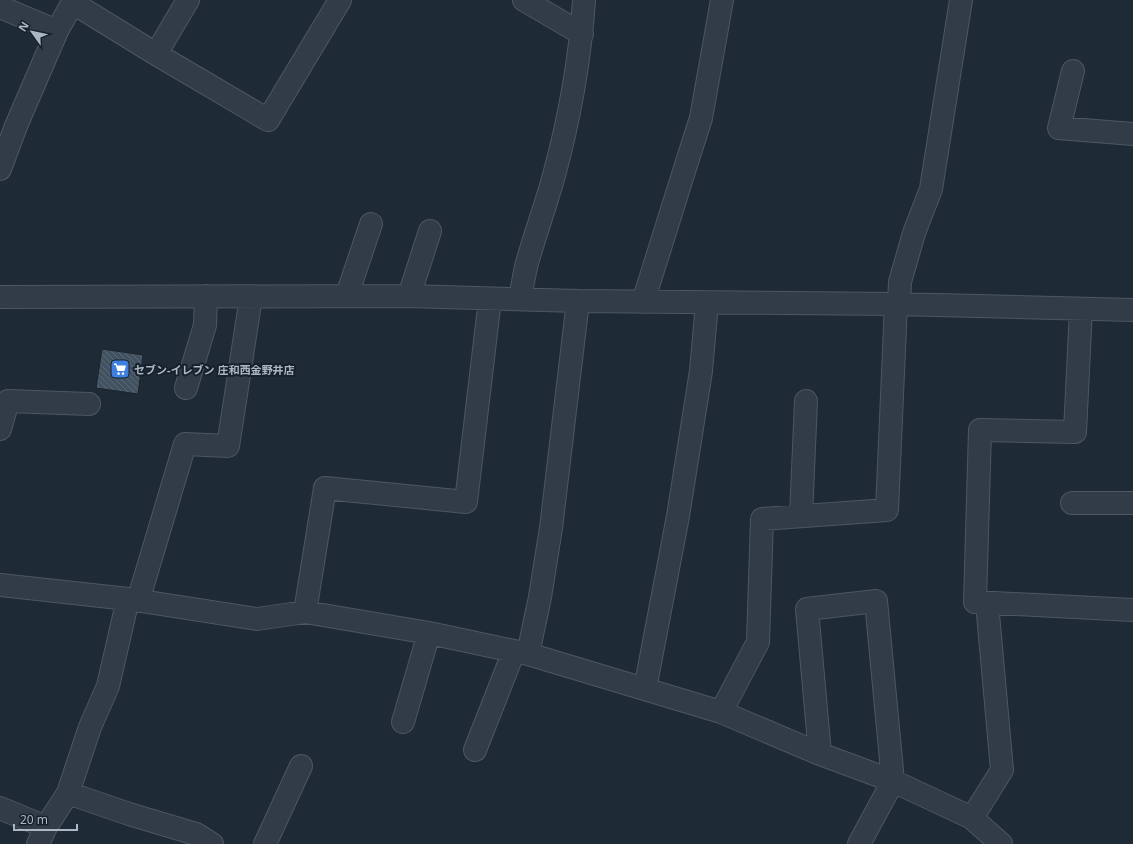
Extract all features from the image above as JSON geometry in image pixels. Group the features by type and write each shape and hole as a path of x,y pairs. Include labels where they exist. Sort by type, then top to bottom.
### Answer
{"street":[{"path":"156,54 188,0"},
{"path":"1,165 57,31 73,1 156,54 268,120 340,0"},
{"path":"524,0 582,34"},
{"path":"520,299 526,265 553,178 574,89 582,34 584,0"},
{"path":"643,302 701,118 722,0"},
{"path":"721,712 758,642 762,519 887,510 897,304 900,282 914,233 931,189 961,0"},
{"path":"0,7 57,31"},
{"path":"1074,71 1059,128 1133,134"},
{"path":"347,295 371,224"},
{"path":"409,296 430,231"},
{"path":"0,297 251,297 347,295 578,301 897,304 1133,310"},
{"path":"186,388 205,325 206,296"},
{"path":"0,808 42,836 68,793 90,727 108,686 133,600 185,444 228,446 251,297"},
{"path":"305,612 325,488 466,502 490,299"},
{"path":"475,750 521,652 540,597 551,528 578,301"},
{"path":"645,689 678,516 701,371 707,303"},
{"path":"1082,309 1075,432 980,430 975,602 1133,610"},
{"path":"0,429 8,401 88,404"},
{"path":"801,516 806,401"},
{"path":"1072,503 1133,503"},
{"path":"0,585 133,600 257,619 305,612 521,652 721,712 820,754 893,781 1001,844"},
{"path":"820,754 807,609 876,601 893,781 859,844"},
{"path":"978,830 1002,770 987,603"},
{"path":"403,722 429,634"},
{"path":"265,844 301,766"},
{"path":"68,793 129,814 196,834 212,844"}],"building":[{"path":"102,349 143,355 138,394 96,388"}],"place":[{"name":"セブン-イレブン 庄和西金野井店","path":"120,369"}]}
